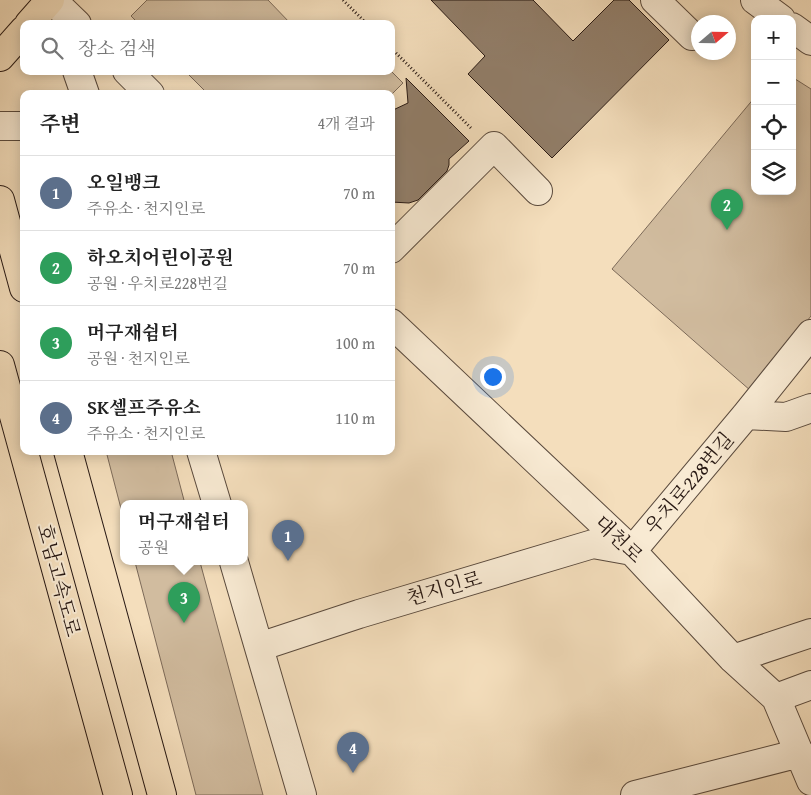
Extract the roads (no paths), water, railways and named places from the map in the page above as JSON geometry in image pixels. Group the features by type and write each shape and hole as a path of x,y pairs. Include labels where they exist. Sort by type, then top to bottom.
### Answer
{"main road":[{"path":"33,20 51,0"},
{"path":"0,57 20,34"},
{"path":"0,200 20,273"},
{"name":"호남고속도로","path":"0,366 20,439"},
{"name":"호남고속도로","path":"24,455 118,795"},
{"path":"69,455 162,795"}],"street":[{"path":"51,0 58,20"},
{"path":"51,0 73,20"},
{"path":"655,0 691,35"},
{"path":"755,0 776,15"},
{"path":"796,30 811,41"},
{"path":"78,75 83,90"},
{"path":"131,75 146,90"},
{"path":"0,126 20,126"},
{"path":"395,246 494,146 538,191"},
{"name":"대천로","path":"395,327 632,550 733,659 776,698 811,782"},
{"name":"우치로228번길","path":"632,550 746,415 811,334"},
{"name":"우치로228번길","path":"746,415 786,416 811,408"},
{"path":"202,455 216,500"},
{"name":"천지인로","path":"259,647 359,614 593,544 632,550"},
{"path":"235,565 302,795"},
{"path":"733,659 811,634"},
{"path":"776,698 811,685"},
{"path":"635,795 800,753"}],"place":[{"name":"하오치어린이공원","path":"727,230"},
{"name":"오일뱅크","path":"288,561"},
{"name":"머구재쉼터","path":"184,623"},
{"name":"SK셀프주유소","path":"353,773"}]}
